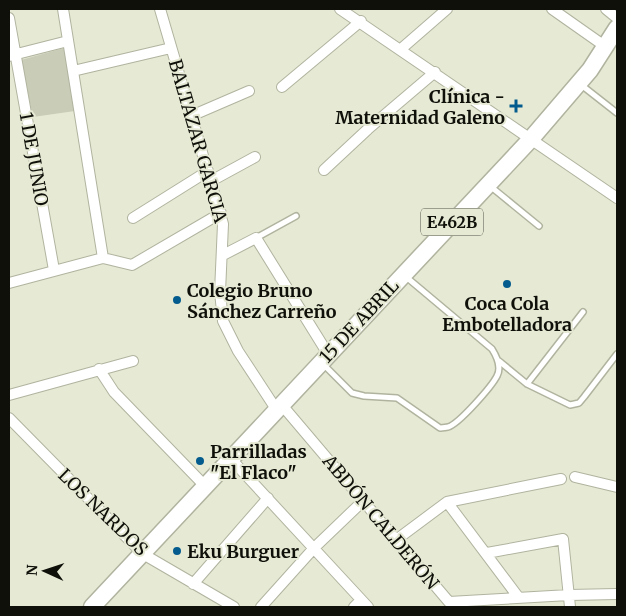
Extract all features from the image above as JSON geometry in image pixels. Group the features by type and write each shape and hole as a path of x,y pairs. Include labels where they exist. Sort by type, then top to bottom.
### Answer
{"main road":[{"name":"15 DE ABRIL","path":"92,607 231,459 278,406 530,140 580,84 617,28"}],"street":[{"path":"63,9 103,258"},
{"name":"BALTAZAR GARCIA","path":"160,9 221,213 223,255 220,292 223,321 238,351 278,406"},
{"path":"340,9 361,21 530,140 617,198"},
{"path":"401,49 447,9"},
{"path":"552,9 606,47"},
{"path":"606,9 617,18"},
{"name":"1 DE JUNIO","path":"9,18 12,55 54,270"},
{"path":"282,87 361,21"},
{"path":"12,55 68,40"},
{"path":"73,71 171,48"},
{"path":"324,170 368,129 435,72"},
{"path":"191,116 248,91"},
{"path":"132,218 210,176 256,157"},
{"path":"9,283 103,258 132,264 221,213"},
{"path":"223,255 256,238 325,358"},
{"path":"9,395 133,361"},
{"path":"99,369 114,392 205,486"},
{"name":"ABDÓN CALDERÓN","path":"278,406 363,501 448,605 519,598 617,594"},
{"name":"LOS NARDOS","path":"9,418 143,554 234,607"},
{"path":"231,459 314,548 361,605"},
{"path":"575,476 617,487"},
{"path":"396,540 447,502 561,479"},
{"path":"193,584 268,498"},
{"path":"261,607 314,548 363,501"},
{"path":"447,502 519,598"},
{"path":"487,553 563,539 570,607"}],"lane":[{"path":"580,84 617,113"},
{"path":"487,184 538,226"},
{"path":"256,238 296,216"},
{"path":"403,274 492,350 499,361 527,384 570,405 579,403 617,354"},
{"path":"527,384 583,312"},
{"path":"325,358 352,392 364,396 397,398 440,428 448,428 455,424 484,393 498,375 499,361"}],"green space":[{"path":"64,48 75,111 33,117 21,60"}],"place":[{"name":"Clínica - Maternidad Galeno","path":"516,106"},
{"name":"Coca Cola Embotelladora","path":"507,284"},
{"name":"Colegio Bruno Sánchez Carreño","path":"177,300"},
{"name":"Parrilladas \"El Flaco\"","path":"200,461"},
{"name":"Eku Burguer","path":"177,551"}]}
